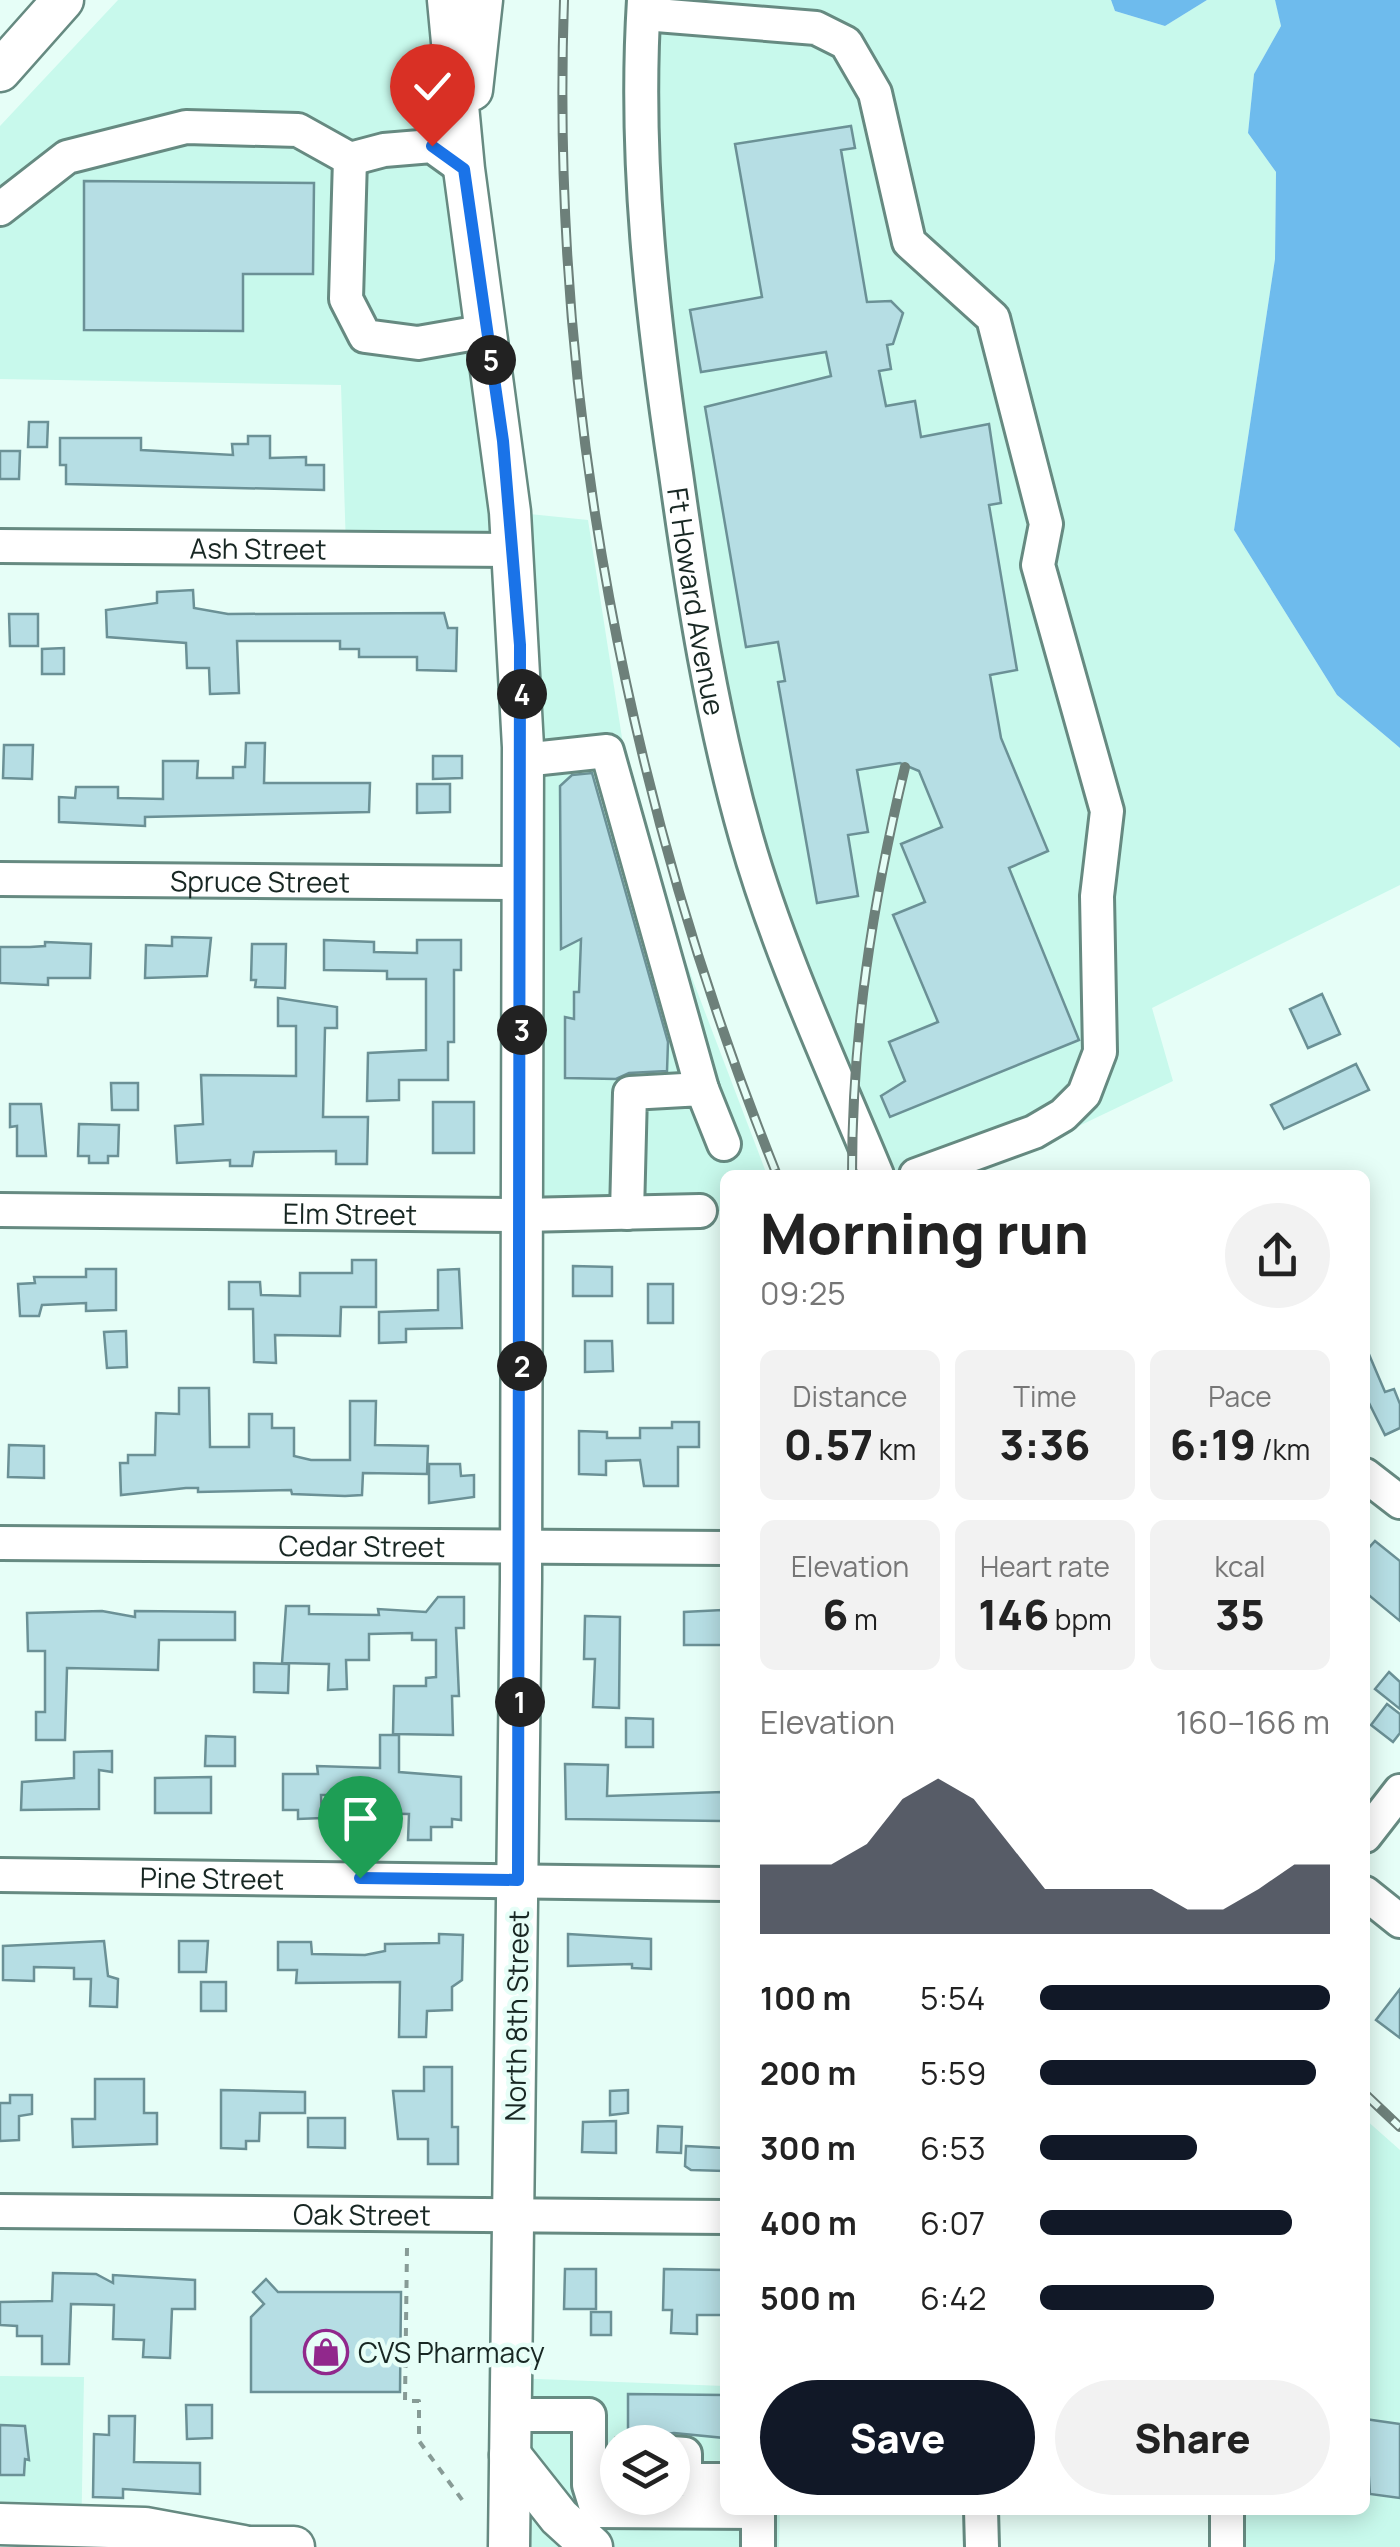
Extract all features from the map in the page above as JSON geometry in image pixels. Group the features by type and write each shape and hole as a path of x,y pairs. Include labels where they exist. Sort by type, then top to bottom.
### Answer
{"main road":[{"path":"0,71 63,0"},
{"name":"North 8th Street","path":"448,0 464,169 514,550 523,760 521,1546 508,2547"},
{"name":"North 8th Street","path":"464,169 482,0"},
{"path":"510,2455 559,2518 592,2547"},
{"path":"0,2524 146,2528 243,2546"},
{"path":"235,2547 294,2547"}],"street":[{"path":"644,7 816,28 846,43 875,93 909,242 993,318 1046,524 1038,565 1106,811 1097,896 1100,1052 1084,1094 1063,1115 1034,1132 930,1170"},
{"name":"Ft Howard Avenue","path":"644,7 639,82 644,244 696,614 717,725 746,839 780,939 875,1170"},
{"path":"0,209 67,157 186,126 298,130 350,159 384,150 432,146 464,169"},
{"path":"350,159 346,298 365,336 418,343 487,330"},
{"name":"Ash Street","path":"0,546 514,550"},
{"path":"523,760 607,751 702,1089 724,1144"},
{"name":"Spruce Street","path":"0,879 522,882"},
{"path":"626,1213 630,1093 702,1089"},
{"name":"Elm Street","path":"0,1210 522,1215 700,1211"},
{"path":"1370,1479 1400,1502"},
{"name":"Cedar Street","path":"0,1543 720,1548"},
{"path":"1370,1830 1400,1792"},
{"name":"Pine Street","path":"0,1875 720,1884"},
{"path":"1370,1897 1400,1922"},
{"name":"Oak Street","path":"0,2210 720,2217"},
{"path":"511,2415 590,2415 600,2457"},
{"path":"690,2481 720,2480"},
{"path":"690,2485 720,2497"},
{"path":"600,2488 600,2510"},
{"path":"758,2515 758,2547"},
{"path":"981,2515 982,2547"},
{"path":"1227,2515 1227,2547"}],"path":[{"path":"407,2248 405,2401 419,2401 419,2441 463,2501"}],"shaded area":[{"path":"118,0 448,0 510,512 588,520 630,789 665,907 765,1170 720,1170 720,1211 522,1215 514,550 346,549 341,385 0,379 0,126"},
{"path":"644,0 1111,0 1115,11 1165,26 1207,0 1275,0 1281,26 1254,74 1248,133 1276,172 1275,259 1234,530 1337,695 1400,748 1400,885 1152,1008 1173,1081 986,1170 875,1170 746,839 658,352"},
{"path":"1370,2123 1400,2150 1400,2547 1227,2547 1227,2515 1370,2515"},
{"path":"0,2376 84,2377 81,2547 0,2547"},
{"path":"511,2378 720,2386 720,2515 780,2515 779,2547 509,2547"}],"water":[{"path":"1111,0 1207,0 1165,26 1115,11"},
{"path":"1275,0 1400,0 1400,748 1337,695 1234,530 1275,259 1276,172 1248,133 1254,74 1281,26"}],"building":[{"path":"851,126 855,148 841,150 867,302 891,301 903,313 893,344 887,345 891,369 879,371 886,406 915,401 921,437 989,424 1001,503 989,505 1017,670 990,675 1001,738 1048,851 1009,868 1079,1040 890,1117 881,1096 905,1081 889,1042 938,1022 893,915 925,902 901,844 942,827 919,771 900,763 857,770 868,832 848,835 858,896 817,903 778,682 785,681 778,642 746,647 705,407 831,376 826,352 701,372 690,310 762,297 735,144"},
{"path":"84,181 314,183 313,274 243,274 243,331 84,330"},
{"path":"29,422 48,422 47,447 28,447"},
{"path":"248,436 270,436 270,458 306,457 306,465 324,465 324,490 66,484 66,465 60,465 60,438 141,438 141,450 233,455 232,444 248,444"},
{"path":"0,451 20,451 19,479 0,479"},
{"path":"193,590 194,608 228,614 444,613 448,628 457,628 456,671 417,670 417,657 359,657 359,649 340,649 340,641 237,641 239,693 210,694 209,668 187,668 186,643 107,637 106,610 157,603 157,592"},
{"path":"9,614 38,614 38,646 10,646"},
{"path":"64,648 64,674 42,674 42,649"},
{"path":"246,743 265,743 264,783 370,783 369,812 145,817 145,826 59,822 59,797 75,798 76,787 118,787 118,798 163,799 163,761 198,761 197,778 233,778 233,767 245,767"},
{"path":"4,745 33,745 32,779 3,778"},
{"path":"433,756 462,756 462,778 433,779"},
{"path":"592,773 668,1042 667,1071 629,1073 616,1079 565,1078 565,1017 574,1019 581,939 561,949 560,786 572,775"},
{"path":"417,784 450,784 450,812 417,813"},
{"path":"172,937 211,938 207,976 145,978 146,945 172,946"},
{"path":"324,940 374,942 374,952 417,953 417,940 461,940 461,970 454,970 454,1042 448,1042 448,1080 399,1080 399,1100 367,1101 368,1053 426,1050 426,979 387,979 387,971 324,970"},
{"path":"45,942 91,944 90,978 48,978 48,985 0,983 0,947 45,946"},
{"path":"252,944 286,944 285,988 255,987 256,980 251,980"},
{"path":"1322,994 1340,1034 1308,1048 1290,1009"},
{"path":"278,998 337,1007 337,1028 325,1028 323,1117 368,1117 367,1164 336,1164 336,1151 254,1152 252,1166 230,1166 230,1160 177,1163 175,1126 203,1124 201,1075 296,1076 296,1026 278,1026"},
{"path":"1356,1064 1369,1090 1284,1129 1271,1105"},
{"path":"111,1083 138,1083 138,1110 112,1110"},
{"path":"433,1102 474,1102 474,1153 433,1153"},
{"path":"10,1104 41,1104 46,1156 17,1156 17,1126 10,1127"},
{"path":"79,1124 119,1125 118,1156 108,1156 108,1163 89,1163 89,1156 78,1156"},
{"path":"352,1260 376,1260 376,1307 341,1307 340,1336 275,1335 276,1363 254,1362 253,1309 229,1309 229,1282 260,1282 261,1295 300,1296 300,1273 352,1273"},
{"path":"573,1266 612,1267 612,1296 573,1296"},
{"path":"86,1269 116,1269 116,1310 86,1311 86,1303 42,1305 39,1316 20,1316 18,1284 35,1283 34,1277 86,1277"},
{"path":"459,1269 462,1328 406,1329 406,1342 379,1343 379,1312 438,1310 438,1270"},
{"path":"648,1284 673,1284 673,1323 648,1323"},
{"path":"126,1331 127,1367 107,1368 104,1332"},
{"path":"585,1341 612,1341 613,1371 585,1372"},
{"path":"1370,1357 1385,1392 1394,1389 1400,1404 1400,1428 1385,1435 1370,1405"},
{"path":"179,1388 209,1388 210,1447 249,1447 249,1414 272,1414 272,1428 294,1428 294,1456 311,1460 350,1460 350,1401 376,1401 375,1445 428,1446 427,1474 363,1473 362,1495 292,1494 291,1490 198,1492 198,1488 186,1488 121,1495 120,1463 128,1463 128,1455 155,1455 156,1413 179,1414"},
{"path":"672,1422 699,1422 699,1447 678,1447 678,1486 644,1486 640,1460 606,1461 606,1475 579,1474 579,1431 607,1432 607,1438 640,1438 640,1428 672,1428"},
{"path":"9,1445 44,1446 44,1478 8,1477"},
{"path":"429,1464 460,1464 461,1476 474,1475 474,1497 429,1503"},
{"path":"1375,1541 1400,1561 1400,1621 1370,1596 1370,1546"},
{"path":"438,1597 464,1597 464,1628 456,1628 459,1696 452,1696 453,1735 393,1734 394,1686 426,1686 426,1678 436,1677 436,1640 412,1640 412,1633 369,1634 369,1660 346,1660 347,1689 328,1690 329,1664 282,1663 286,1606 309,1606 309,1614 379,1615 378,1609 426,1612"},
{"path":"720,1610 720,1645 684,1645 684,1612"},
{"path":"102,1611 135,1617 135,1611 235,1612 235,1640 159,1640 158,1670 67,1668 65,1740 36,1740 36,1712 45,1712 45,1651 28,1651 27,1613"},
{"path":"585,1616 620,1617 619,1708 593,1707 595,1659 584,1659"},
{"path":"254,1663 289,1664 288,1693 254,1692"},
{"path":"1389,1672 1400,1682 1400,1709 1375,1689"},
{"path":"1387,1704 1400,1714 1400,1733 1393,1742 1371,1725"},
{"path":"626,1718 653,1719 653,1747 626,1747"},
{"path":"380,1735 399,1735 399,1772 461,1777 461,1820 452,1819 452,1827 431,1827 431,1840 408,1840 409,1814 356,1813 356,1795 321,1795 322,1818 298,1819 298,1810 283,1810 283,1774 318,1774 317,1766 380,1768"},
{"path":"206,1736 235,1737 235,1766 205,1766"},
{"path":"112,1751 112,1772 99,1770 99,1809 21,1810 22,1782 74,1778 74,1752"},
{"path":"565,1764 608,1765 607,1796 720,1792 720,1821 566,1819"},
{"path":"211,1777 211,1813 155,1813 155,1778"},
{"path":"439,1934 463,1935 462,1980 452,1987 452,2010 427,2011 426,2037 399,2037 400,1982 296,1983 297,1970 278,1970 278,1942 311,1942 312,1954 365,1955 385,1951 385,1944 439,1943"},
{"path":"568,1934 651,1939 651,1969 632,1968 632,1964 568,1966"},
{"path":"104,1941 108,1976 118,1979 117,2007 90,2006 91,1979 74,1979 74,1968 34,1967 34,1981 3,1980 3,1946"},
{"path":"179,1941 208,1941 206,1972 179,1972"},
{"path":"201,1982 226,1982 226,2011 201,2011"},
{"path":"1400,1989 1400,2038 1376,2020"},
{"path":"424,2067 452,2067 452,2127 458,2127 458,2164 428,2164 428,2139 398,2139 393,2091 424,2091"},
{"path":"95,2079 144,2079 144,2113 157,2113 157,2144 73,2147 72,2119 95,2119"},
{"path":"221,2090 305,2092 305,2113 260,2113 259,2141 246,2141 246,2149 221,2148"},
{"path":"628,2090 628,2113 610,2115 610,2091"},
{"path":"10,2095 32,2095 32,2114 19,2116 19,2140 0,2141 0,2103 10,2103"},
{"path":"308,2118 345,2118 345,2148 308,2147"},
{"path":"616,2121 616,2153 582,2152 583,2122"},
{"path":"658,2126 682,2127 681,2153 657,2152"},
{"path":"686,2146 720,2148 720,2171 691,2170 685,2166"},
{"path":"565,2269 596,2269 596,2309 564,2309"},
{"path":"664,2269 720,2270 720,2315 697,2315 697,2334 671,2333 672,2310 663,2310"},
{"path":"53,2273 96,2274 113,2283 113,2275 195,2280 195,2309 172,2309 170,2358 143,2357 144,2340 113,2339 114,2305 71,2304 69,2364 42,2364 42,2336 17,2336 17,2326 0,2325 0,2302 52,2301"},
{"name":"CVS Pharmacy","path":"266,2279 278,2292 401,2292 400,2392 251,2392 251,2317 264,2304 253,2292"},
{"path":"591,2312 611,2312 611,2335 591,2335"},
{"path":"628,2394 720,2395 720,2438 690,2435 690,2425 628,2425"},
{"path":"186,2405 212,2405 212,2438 187,2439"},
{"path":"109,2416 135,2416 134,2462 200,2463 200,2494 123,2489 123,2498 93,2497 94,2434 109,2435"},
{"path":"1370,2420 1400,2424 1400,2498 1370,2494"},
{"path":"0,2425 25,2426 29,2460 25,2459 24,2475 0,2475"}],"railway":[{"path":"564,0 563,150 570,300 586,450 609,599 640,746 679,892 724,1035 775,1170"},
{"path":"852,1170 866,970 905,767"},
{"path":"1370,2099 1400,2127"}],"place":[{"name":"CVS Pharmacy","path":"326,2352"}],"route":[{"path":"360,1878 518,1880 523,760 520,645 503,441 464,169 432,146"}]}
